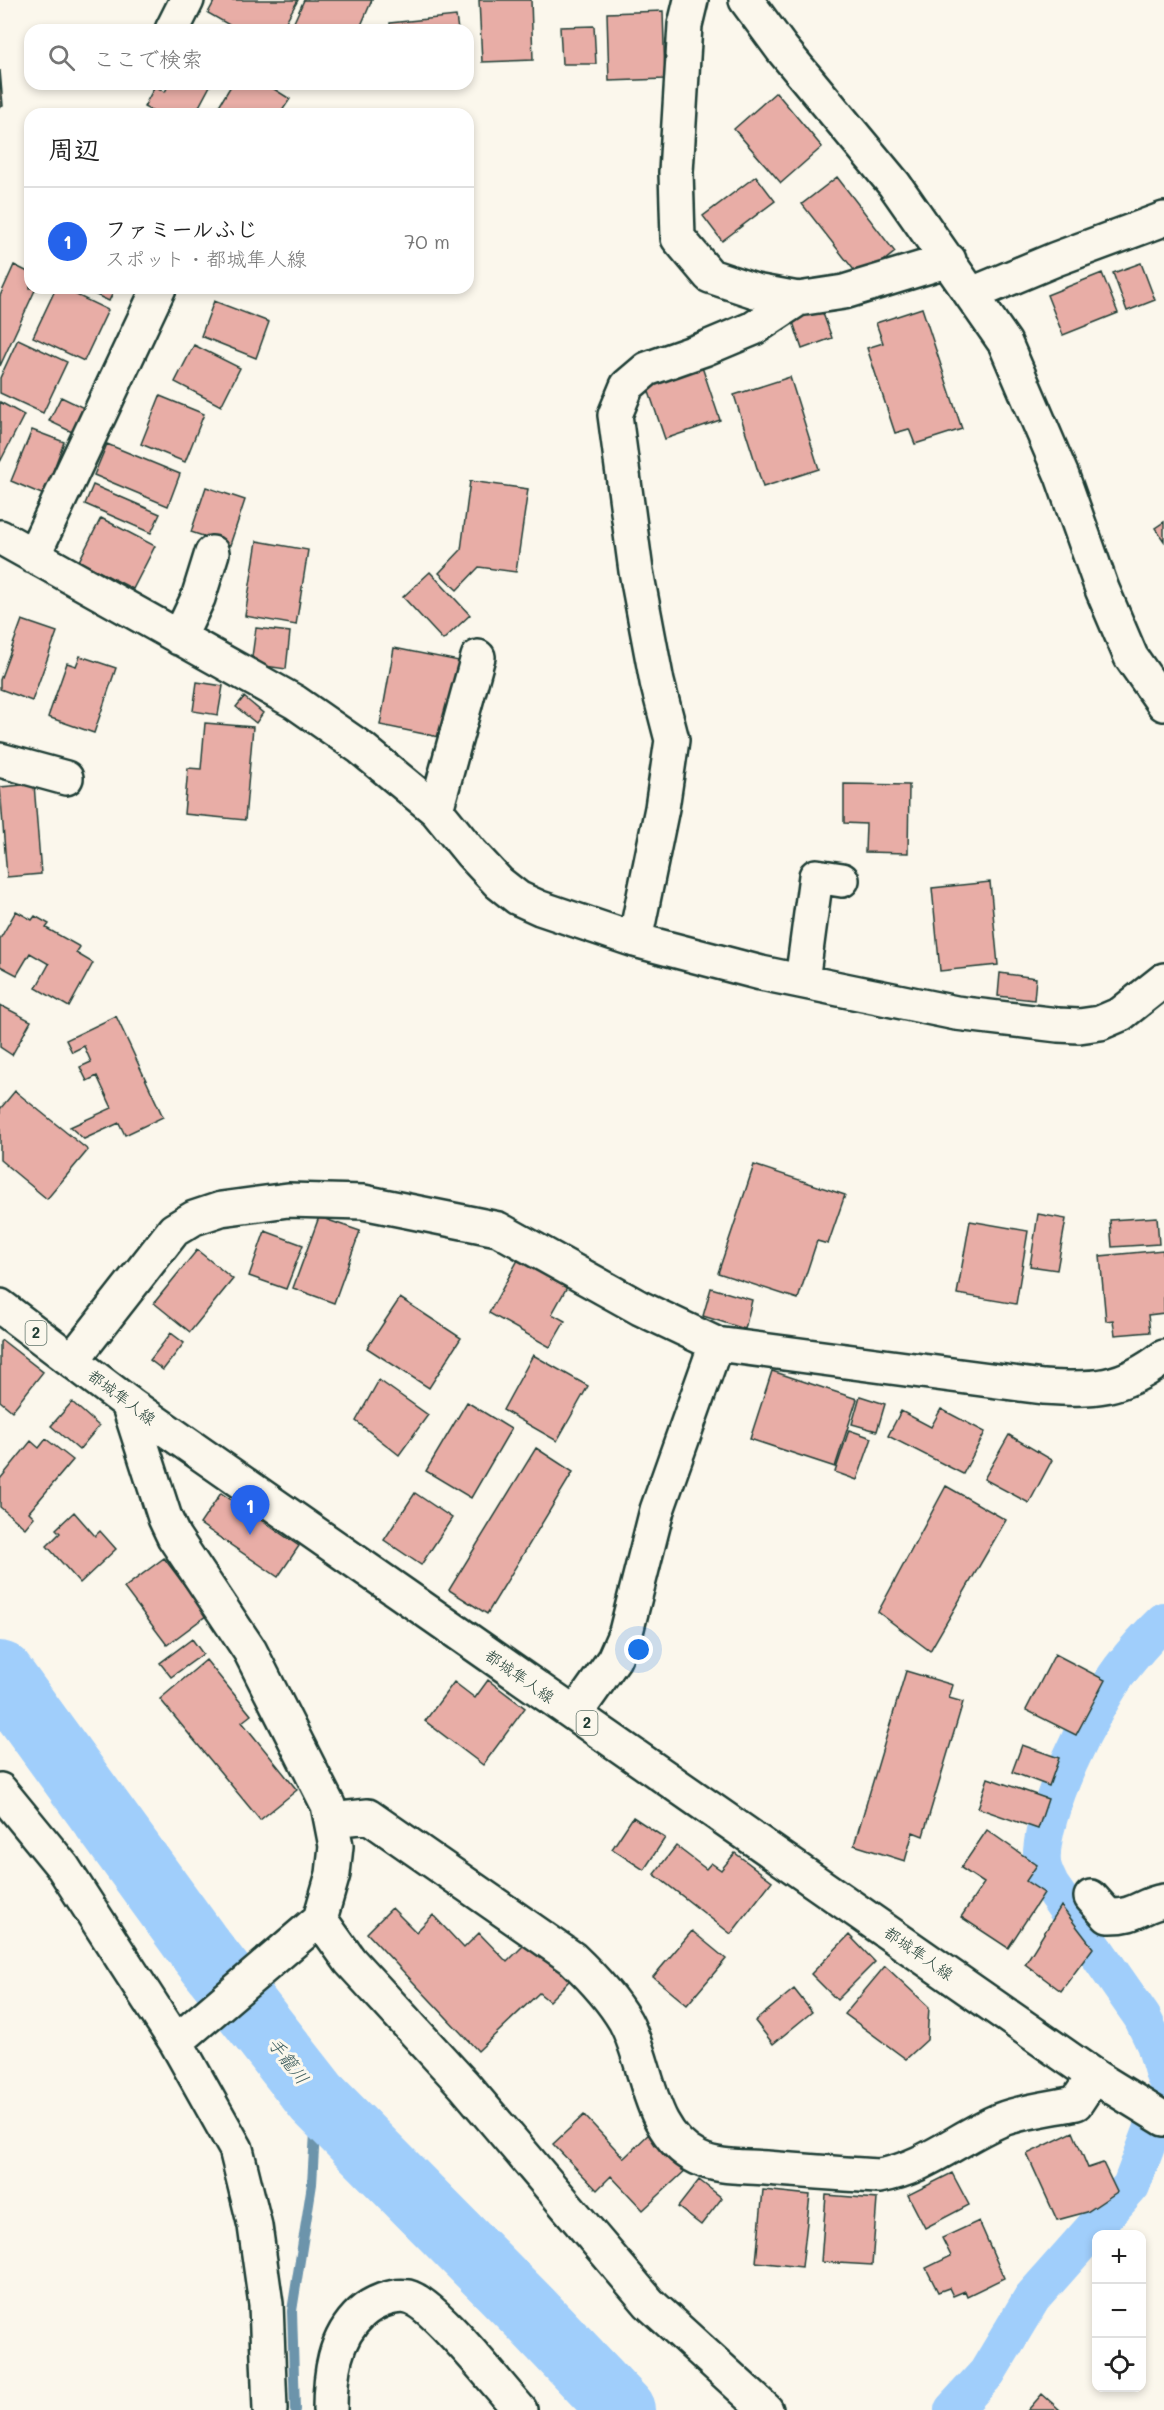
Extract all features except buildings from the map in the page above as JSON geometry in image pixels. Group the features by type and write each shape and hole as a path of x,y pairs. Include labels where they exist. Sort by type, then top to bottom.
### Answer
{"street":[{"path":"175,24 188,0"},
{"path":"691,0 685,24 677,160 678,238 710,276 755,291 798,299 843,292 949,260"},
{"path":"746,0 782,49 894,184 949,260 1005,344 1062,476 1102,590 1131,657 1164,704"},
{"path":"972,294 1056,259 1164,219"},
{"path":"33,556 156,294"},
{"path":"635,940 663,808 672,740 657,682 636,571 615,415 627,386 647,369 754,328 798,299"},
{"path":"0,537 295,702 361,748 436,810 471,853 508,891 540,908 635,940 802,981 956,1013 1079,1026 1100,1023 1121,1014 1164,980"},
{"path":"180,638 198,598 212,553"},
{"path":"436,810 478,657"},
{"path":"0,760 66,778"},
{"path":"802,981 816,876 842,880"},
{"path":"73,1359 174,1230 194,1218 221,1209 298,1200 363,1202 498,1229 640,1308 716,1344 1043,1387 1081,1389 1100,1388 1124,1380 1164,1357"},
{"name":"都城隼人線","path":"0,1306 73,1359 128,1403 1099,2079 1164,2119"},
{"path":"574,1714 614,1659 626,1632 657,1510 716,1344"},
{"path":"128,1403 165,1518 174,1538 250,1651 328,1805 336,1846 333,1874 320,1919 176,2042"},
{"path":"0,1790 63,1867 176,2042 236,2149 255,2226 266,2304 270,2410"},
{"path":"332,1820 368,1816 572,1958 596,1982 624,2021 633,2038 658,2116 682,2148 700,2159 732,2165 879,2176 899,2173 922,2163 1000,2120 1076,2103 1099,2079"},
{"path":"1091,1897 1108,1916 1130,1916 1151,1903 1164,1901"},
{"path":"320,1919 350,1961 464,2085 649,2303 765,2410"},
{"path":"330,2410 333,2365 340,2340 352,2322 366,2309 386,2299 409,2297 432,2311 520,2410"}],"waterway":[{"path":"1164,1621 1121,1669 1082,1735 1049,1818 1043,1842 1042,1863 1050,1885 1142,2017 1155,2044 1164,2075"},
{"name":"手籠川","path":"0,1674 197,1945 317,2098 529,2312 622,2410"},
{"path":"295,2410 292,2311 312,2184 317,2098"},
{"path":"953,2410 987,2373 1032,2298 1131,2186 1164,2099"}],"place":[{"name":"ファミールふじ","path":"250,1535"}]}
